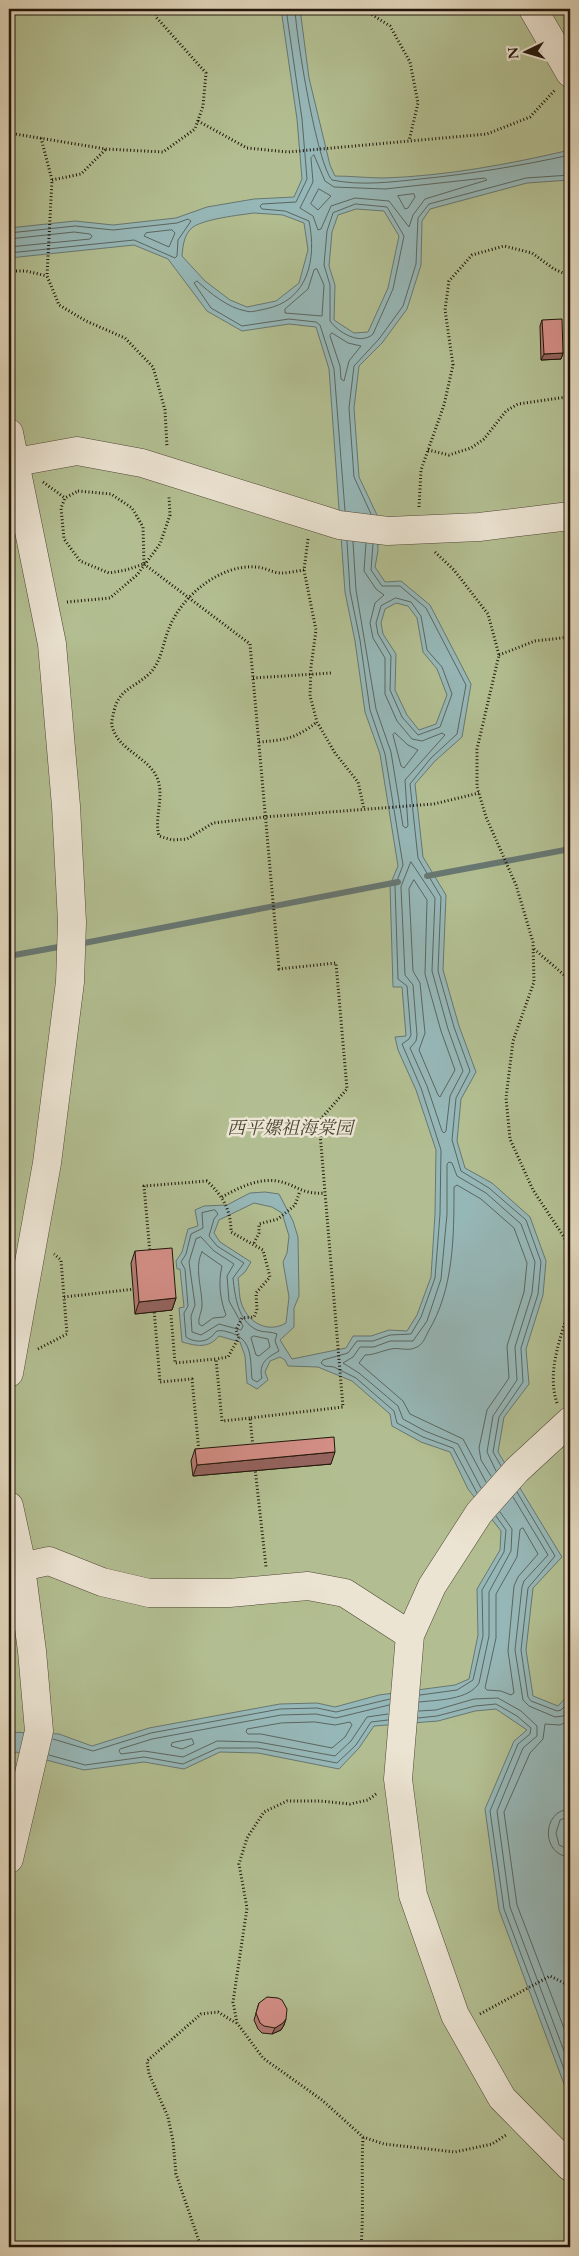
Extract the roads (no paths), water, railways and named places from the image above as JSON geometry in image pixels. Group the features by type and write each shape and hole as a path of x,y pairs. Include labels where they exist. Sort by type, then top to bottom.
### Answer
{"street":[{"path":"533,9 564,80"},
{"path":"9,432 52,644 66,806 72,922 70,982 47,1163 10,1368"},
{"path":"16,462 77,451 142,463 339,525 388,530 479,527 570,516"},
{"path":"568,1423 517,1470 479,1513 432,1586 410,1635 398,1779 413,1895 455,2015 502,2098 570,2167"},
{"path":"9,1506 21,1567 32,1651 39,1731 9,1859"},
{"path":"21,1567 49,1560 102,1582 149,1593 229,1593 308,1586 346,1592 410,1635"}],"water":[{"path":"281,9 300,9 309,78 330,165 335,176 384,178 431,175 524,160 570,150 570,180 527,183 430,209 422,221 421,265 407,309 382,343 359,366 354,408 359,477 377,515 378,551 375,567 385,582 401,581 430,605 471,684 462,737 435,761 415,784 423,857 446,895 443,970 459,1026 476,1072 461,1099 457,1141 465,1168 492,1183 530,1217 546,1261 543,1295 526,1349 529,1384 504,1417 498,1452 562,1557 533,1588 526,1650 533,1696 558,1706 570,1693 570,1818 567,1833 570,1847 570,2100 499,1910 485,1809 514,1741 527,1730 496,1709 475,1711 438,1721 374,1726 359,1748 339,1769 258,1753 220,1752 184,1769 144,1762 84,1770 16,1752 9,1755 9,1732 59,1734 92,1746 149,1728 280,1704 317,1703 335,1707 379,1695 455,1685 469,1679 478,1635 477,1589 500,1550 501,1531 468,1489 450,1452 421,1442 392,1426 390,1414 352,1381 318,1367 288,1366 285,1360 280,1357 270,1361 265,1372 268,1380 257,1389 247,1383 245,1356 240,1342 219,1336 206,1345 182,1342 179,1308 184,1307 180,1269 177,1269 176,1261 182,1252 188,1229 198,1226 195,1210 204,1206 227,1205 250,1193 265,1192 279,1194 293,1221 298,1237 299,1296 294,1308 294,1327 280,1340 292,1359 346,1348 353,1336 371,1336 389,1330 407,1331 417,1315 431,1277 435,1214 436,1150 416,1090 398,1050 395,1037 406,1036 402,987 393,987 390,885 398,866 380,754 365,712 355,641 345,592 329,369 316,327 289,324 242,331 207,311 168,259 134,245 9,258 9,228 75,221 113,225 176,218 207,207 254,199 294,197 302,179 297,119","holes":["356,209 384,211 399,236 388,288 368,332 354,333 334,320 335,285 329,266 332,232 338,215","254,213 283,215 304,223 308,250 299,283 276,301 247,307 230,300 205,281 182,256 186,236 193,227 231,216","396,603 408,606 417,618 423,652 437,669 447,695 436,724 419,730 407,715 395,690 396,654 383,634 381,623 385,609","254,1203 272,1207 282,1213 289,1236 287,1253 283,1262 289,1297 286,1323 271,1327 264,1326 251,1319 246,1313 240,1298 238,1278 245,1272 251,1262 220,1242 214,1233 219,1220"]}],"waterway":[{"path":"427,876 570,849"},
{"path":"79,944 398,882"},
{"path":"9,956 64,946"}],"park label":[{"name":"西平嫘祖海棠园","path":"290,1128"}]}
